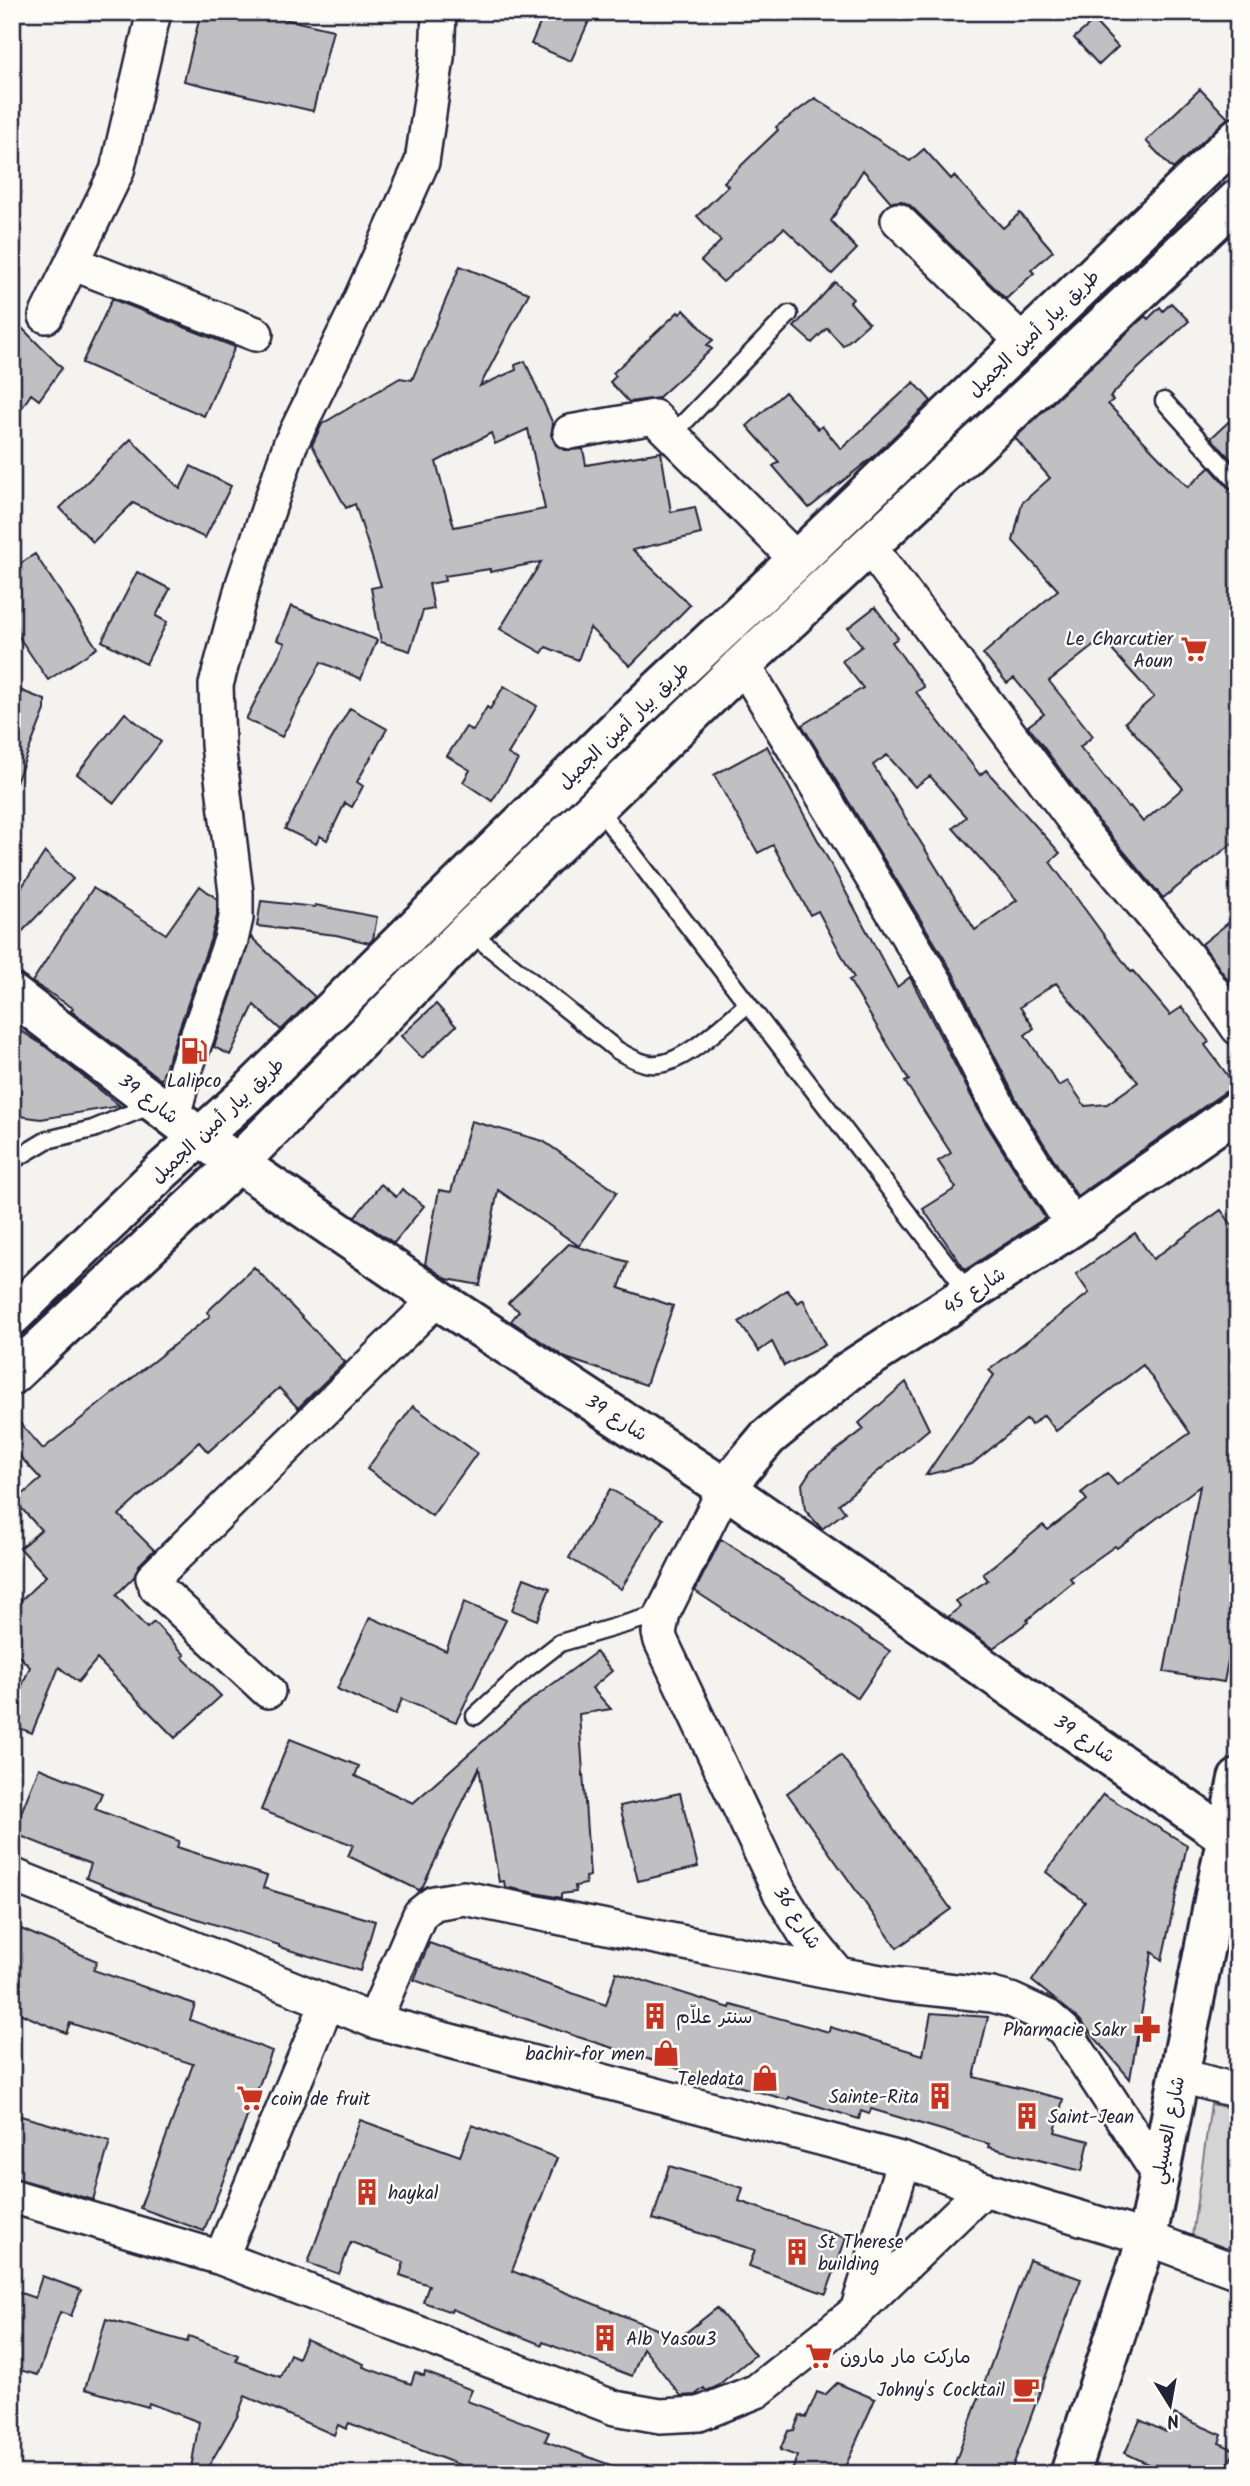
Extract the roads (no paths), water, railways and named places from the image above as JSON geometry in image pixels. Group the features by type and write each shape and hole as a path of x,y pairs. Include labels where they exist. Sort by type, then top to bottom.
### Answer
{"main road":[{"name":"طريق بيار أمين الجميل","path":"12,1315 162,1171 177,1119 411,934 623,723 1238,137"},
{"name":"طريق بيار أمين الجميل","path":"12,1375 238,1163 469,930 743,664 1238,199"},
{"name":"شارع 39","path":"12,994 238,1163 437,1299 725,1488 1225,1836"},
{"name":"شارع 45","path":"725,1488 768,1437 849,1371 1073,1226 1238,1110"},
{"name":"شارع العسيلي","path":"1070,2474 1147,2238 1238,1779"}],"street":[{"path":"46,316 117,171 153,12"},
{"path":"177,1119 186,1068 231,940 236,918 236,893 218,745 216,685 243,584 290,445 353,316 422,162 438,58 439,12"},
{"path":"898,220 1024,343"},
{"path":"72,263 256,334"},
{"path":"570,432 654,417 797,560"},
{"path":"869,546 1085,835 1195,966 1238,1028"},
{"path":"743,664 936,983 1000,1110 1073,1226"},
{"path":"268,1691 156,1587 153,1578 437,1299"},
{"name":"شارع 36","path":"725,1488 663,1612 659,1633 664,1650 780,1893 804,1932 838,1974"},
{"path":"12,1875 374,2021 904,2160 984,2189 1147,2238 1238,2272"},
{"path":"374,2021 420,1914 434,1903 464,1898 891,1984 992,1995 1048,2017 1063,2030 1158,2173"},
{"path":"221,2258 327,2004"},
{"path":"1178,2075 1238,2091"},
{"path":"857,2311 904,2160"},
{"path":"12,2196 221,2258 615,2408 660,2416 699,2414 757,2391 857,2311 984,2189"}],"lane":[{"path":"672,435 789,314"},
{"path":"1164,401 1238,483"},
{"path":"597,807 969,1293"},
{"path":"469,930 617,1050 634,1060 656,1065 678,1059 748,1004"},
{"path":"12,1161 47,1140 93,1129 177,1119"},
{"path":"475,1716 524,1671 560,1643 663,1612"}],"place":[{"name":"Le Charcutier Aoun","path":"1194,649"},
{"name":"Lalipco","path":"194,1051"},
{"name":"سنتر علاّم","path":"655,2016"},
{"name":"Pharmacie Sakr","path":"1147,2029"},
{"name":"bachir for men","path":"666,2053"},
{"name":"Teledata","path":"765,2078"},
{"name":"Sainte-Rita","path":"940,2096"},
{"name":"coin de fruit","path":"250,2098"},
{"name":"Saint-Jean","path":"1027,2116"},
{"name":"haykal","path":"367,2192"},
{"name":"St Therese building","path":"797,2252"},
{"name":"Alb Yasou3","path":"605,2338"},
{"name":"ماركت مار مارون","path":"819,2356"},
{"name":"Johny's Cocktail","path":"1026,2389"}]}
